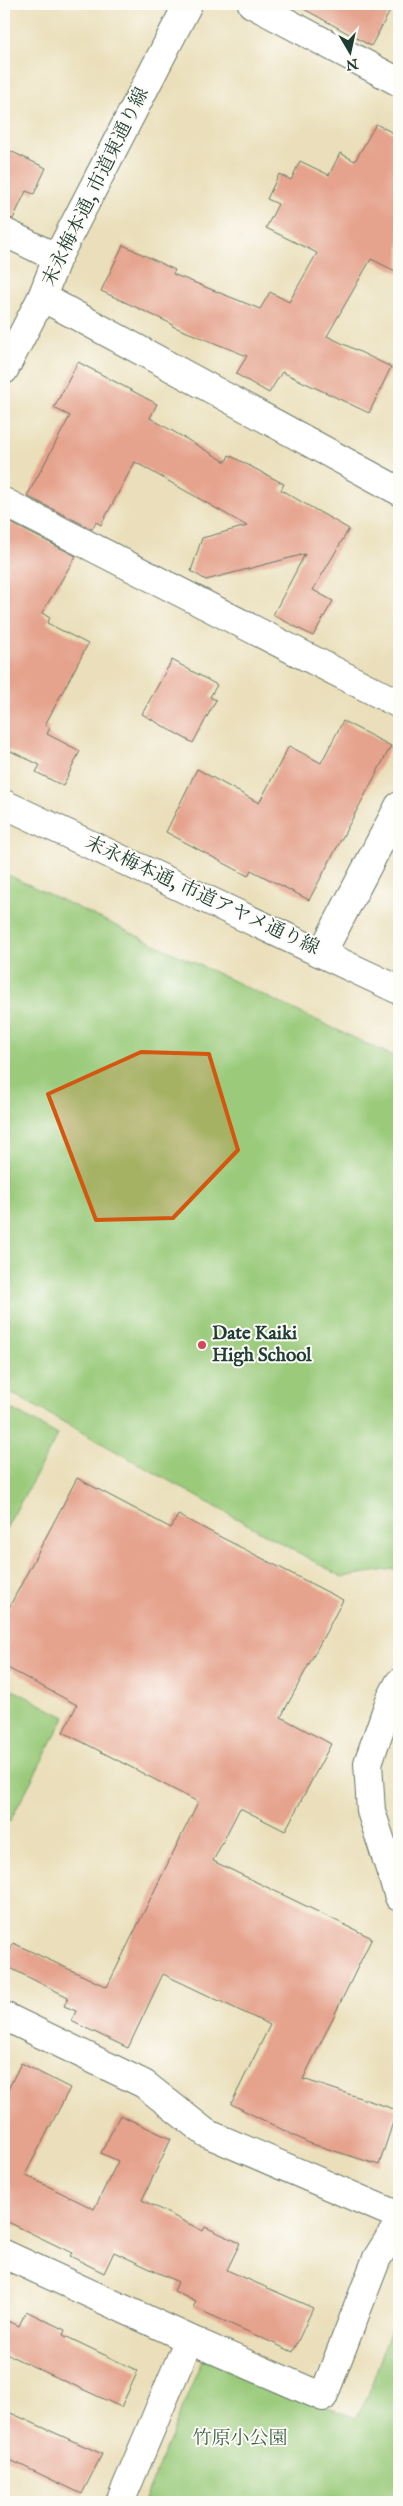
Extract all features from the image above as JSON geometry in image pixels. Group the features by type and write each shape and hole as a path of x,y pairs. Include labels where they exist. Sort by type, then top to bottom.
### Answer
{"street":[{"name":"末永梅本通, 市道東通り線","path":"4,370 42,297 57,258 188,4"},
{"path":"252,4 399,82"},
{"path":"4,232 57,258"},
{"path":"42,297 399,491"},
{"path":"4,502 399,704"},
{"name":"末永梅本通, 市道アヤメ通り線","path":"4,804 399,990"},
{"path":"322,953 399,806"},
{"path":"399,1683 390,1700 368,1763 371,1812 399,1897"},
{"path":"4,2016 144,2084 206,2133 399,2216"},
{"path":"4,2254 189,2339 323,2396 377,2258 399,2223"},
{"path":"120,2502 189,2339"}],"highlighted area":[{"path":"141,1052 209,1054 238,1150 173,1218 96,1220 48,1094"}],"green space":[{"path":"4,873 399,1059 399,1568 342,1577 4,1389"},
{"path":"4,1405 58,1435 4,1532"},
{"path":"4,1685 65,1717 10,1821 4,1818"},
{"name":"竹原小公園","path":"399,2306 399,2502 144,2502 203,2357 356,2418 368,2395"}],"building":[{"path":"295,4 394,4 371,46"},
{"path":"376,124 399,136 399,273 371,259 327,336 391,367 369,413 282,372 269,393 236,374 247,356 172,326 172,324 101,291 123,245 175,270 173,274 260,309 270,292 289,302 317,253 266,228 278,204 267,199 279,174 291,180 300,161 329,175 340,153 355,161"},
{"path":"4,148 46,168 34,194 26,191 13,219 4,216"},
{"path":"78,362 157,404 150,418 226,462 229,455 284,484 281,490 349,529 313,590 333,601 313,636 273,615 305,554 206,580 191,571 202,538 247,526 135,462 101,525 96,522 92,529 27,496 70,416 54,408"},
{"path":"11,523 76,556 42,613 50,618 47,623 88,644 45,725 50,728 47,734 80,751 63,786 36,772 40,765 4,748 4,536"},
{"path":"172,660 217,685 210,697 216,700 193,743 142,714"},
{"path":"343,721 391,746 309,900 251,870 248,876 166,832 197,769 259,803 289,746 321,763"},
{"path":"77,1478 171,1528 178,1515 343,1600 281,1717 331,1744 285,1831 240,1808 213,1861 372,1938 303,2079 397,2110 379,2165 309,2143 231,2104 270,2025 163,1974 128,2048 71,2021 76,2011 64,2006 68,1997 4,1965 13,1943 107,1987 198,1802 63,1732 77,1705 4,1666 4,1617"},
{"path":"21,2063 70,2088 25,2175 94,2209 118,2161 101,2153 120,2115 171,2139 142,2200 203,2231 205,2227 240,2243 227,2270 313,2308 293,2352 193,2307 196,2302 174,2291 178,2282 114,2252 104,2273 70,2256 72,2253 4,2220 4,2098"},
{"path":"26,2311 65,2330 63,2335 138,2371 121,2407 4,2353 4,2319 19,2326"},
{"path":"4,2410 102,2454 82,2494 4,2457"}],"waterway":[{"path":"397,2502 399,2496"}],"place":[{"name":"Date Kaiki High School","path":"202,1345"}]}
